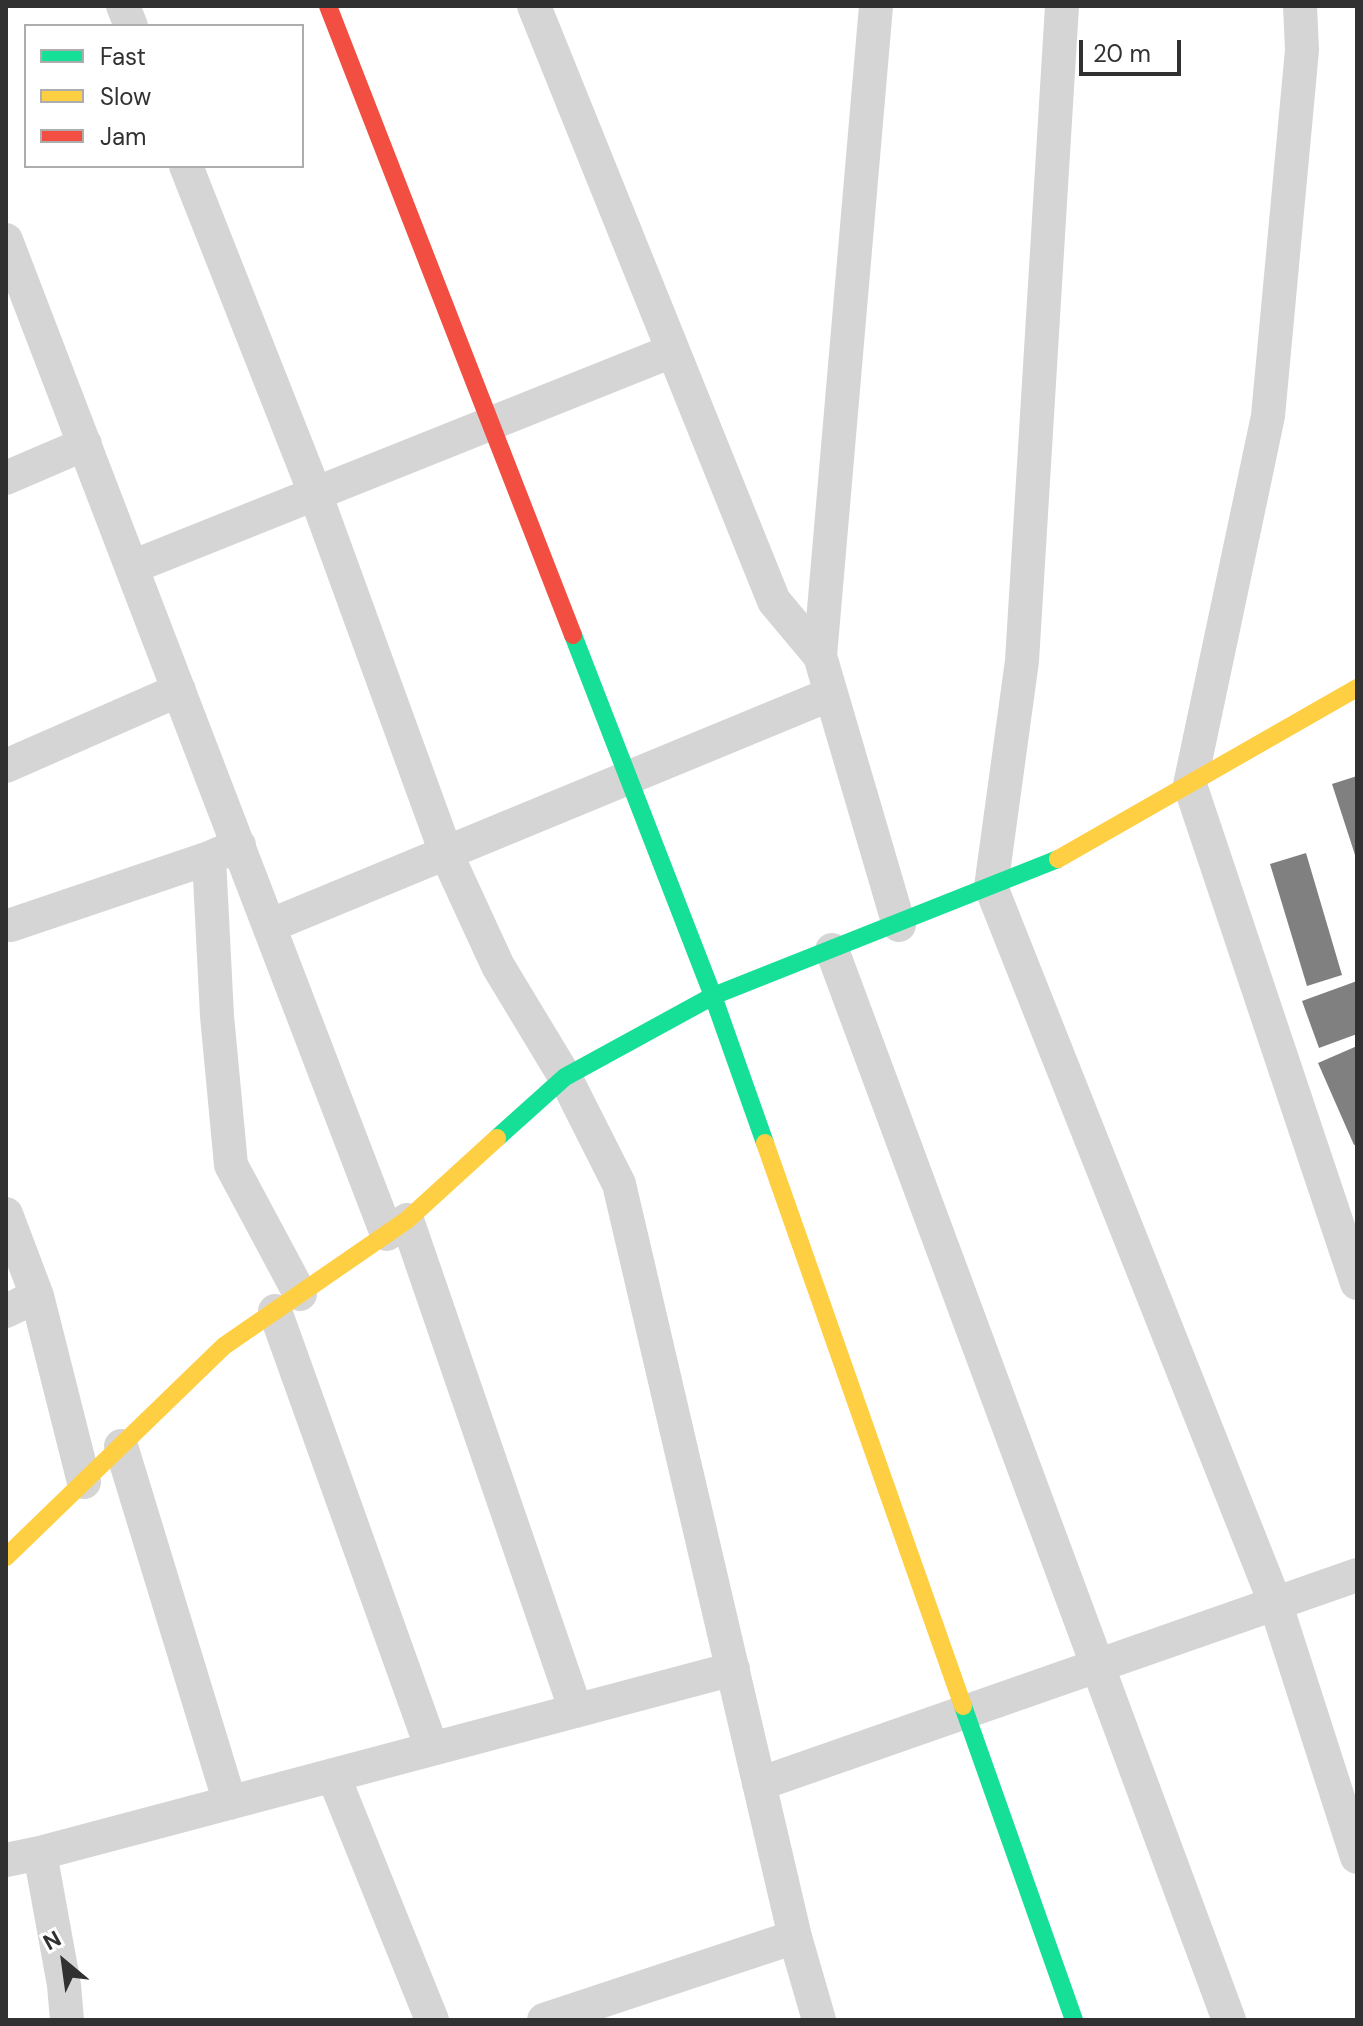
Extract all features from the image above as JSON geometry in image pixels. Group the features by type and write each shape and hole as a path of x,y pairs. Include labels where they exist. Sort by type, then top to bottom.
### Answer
{"street":[{"path":"328,6 492,423 626,779 713,996 1074,2020"},
{"path":"534,6 774,601 820,656"},
{"path":"876,6 820,656 899,925"},
{"path":"1062,6 1022,661 991,887 1276,1605 1357,1857"},
{"path":"1300,6 1302,50 1268,416 1190,785 1357,1283"},
{"path":"187,168 315,493 446,853 498,966 565,1077 619,1184 795,1937 819,2020"},
{"path":"6,240 18,305 85,444 179,690 224,852 269,926 397,1227 576,1711"},
{"path":"132,567 672,351"},
{"path":"6,478 85,444"},
{"path":"6,1557 224,1346 397,1227 565,1077 713,996 899,925 1076,852 1357,688"},
{"path":"6,766 179,690"},
{"path":"269,926 831,694"},
{"path":"11,925 224,852"},
{"path":"224,852 217,1016 231,1165 288,1302 432,1749"},
{"path":"832,950 1229,2020"},
{"path":"6,1214 37,1296 84,1482"},
{"path":"6,1311 37,1296"},
{"path":"121,1446 230,1803"},
{"path":"759,1784 1357,1575"},
{"path":"6,1860 733,1669"},
{"path":"333,1775 432,2020"},
{"path":"40,1853 64,1985 67,2020"},
{"path":"544,2020 795,1937"}],"building":[{"path":"1357,776 1357,858 1356,858 1332,784"},
{"path":"1306,853 1342,975 1307,986 1270,864"},
{"path":"1357,981 1357,1034 1319,1048 1302,1001"},
{"path":"1357,1046 1357,1144 1354,1145 1318,1063"}],"traffic: fast":[{"path":"573,635 713,996 765,1143"},
{"path":"497,1138 565,1077 713,996 1058,859"},
{"path":"963,1706 1074,2020"}],"traffic: slow":[{"path":"1058,859 1357,688"},
{"path":"6,1557 224,1346 407,1220 497,1138"},
{"path":"765,1143 963,1706"}],"traffic: jam":[{"path":"328,6 573,635"}]}
